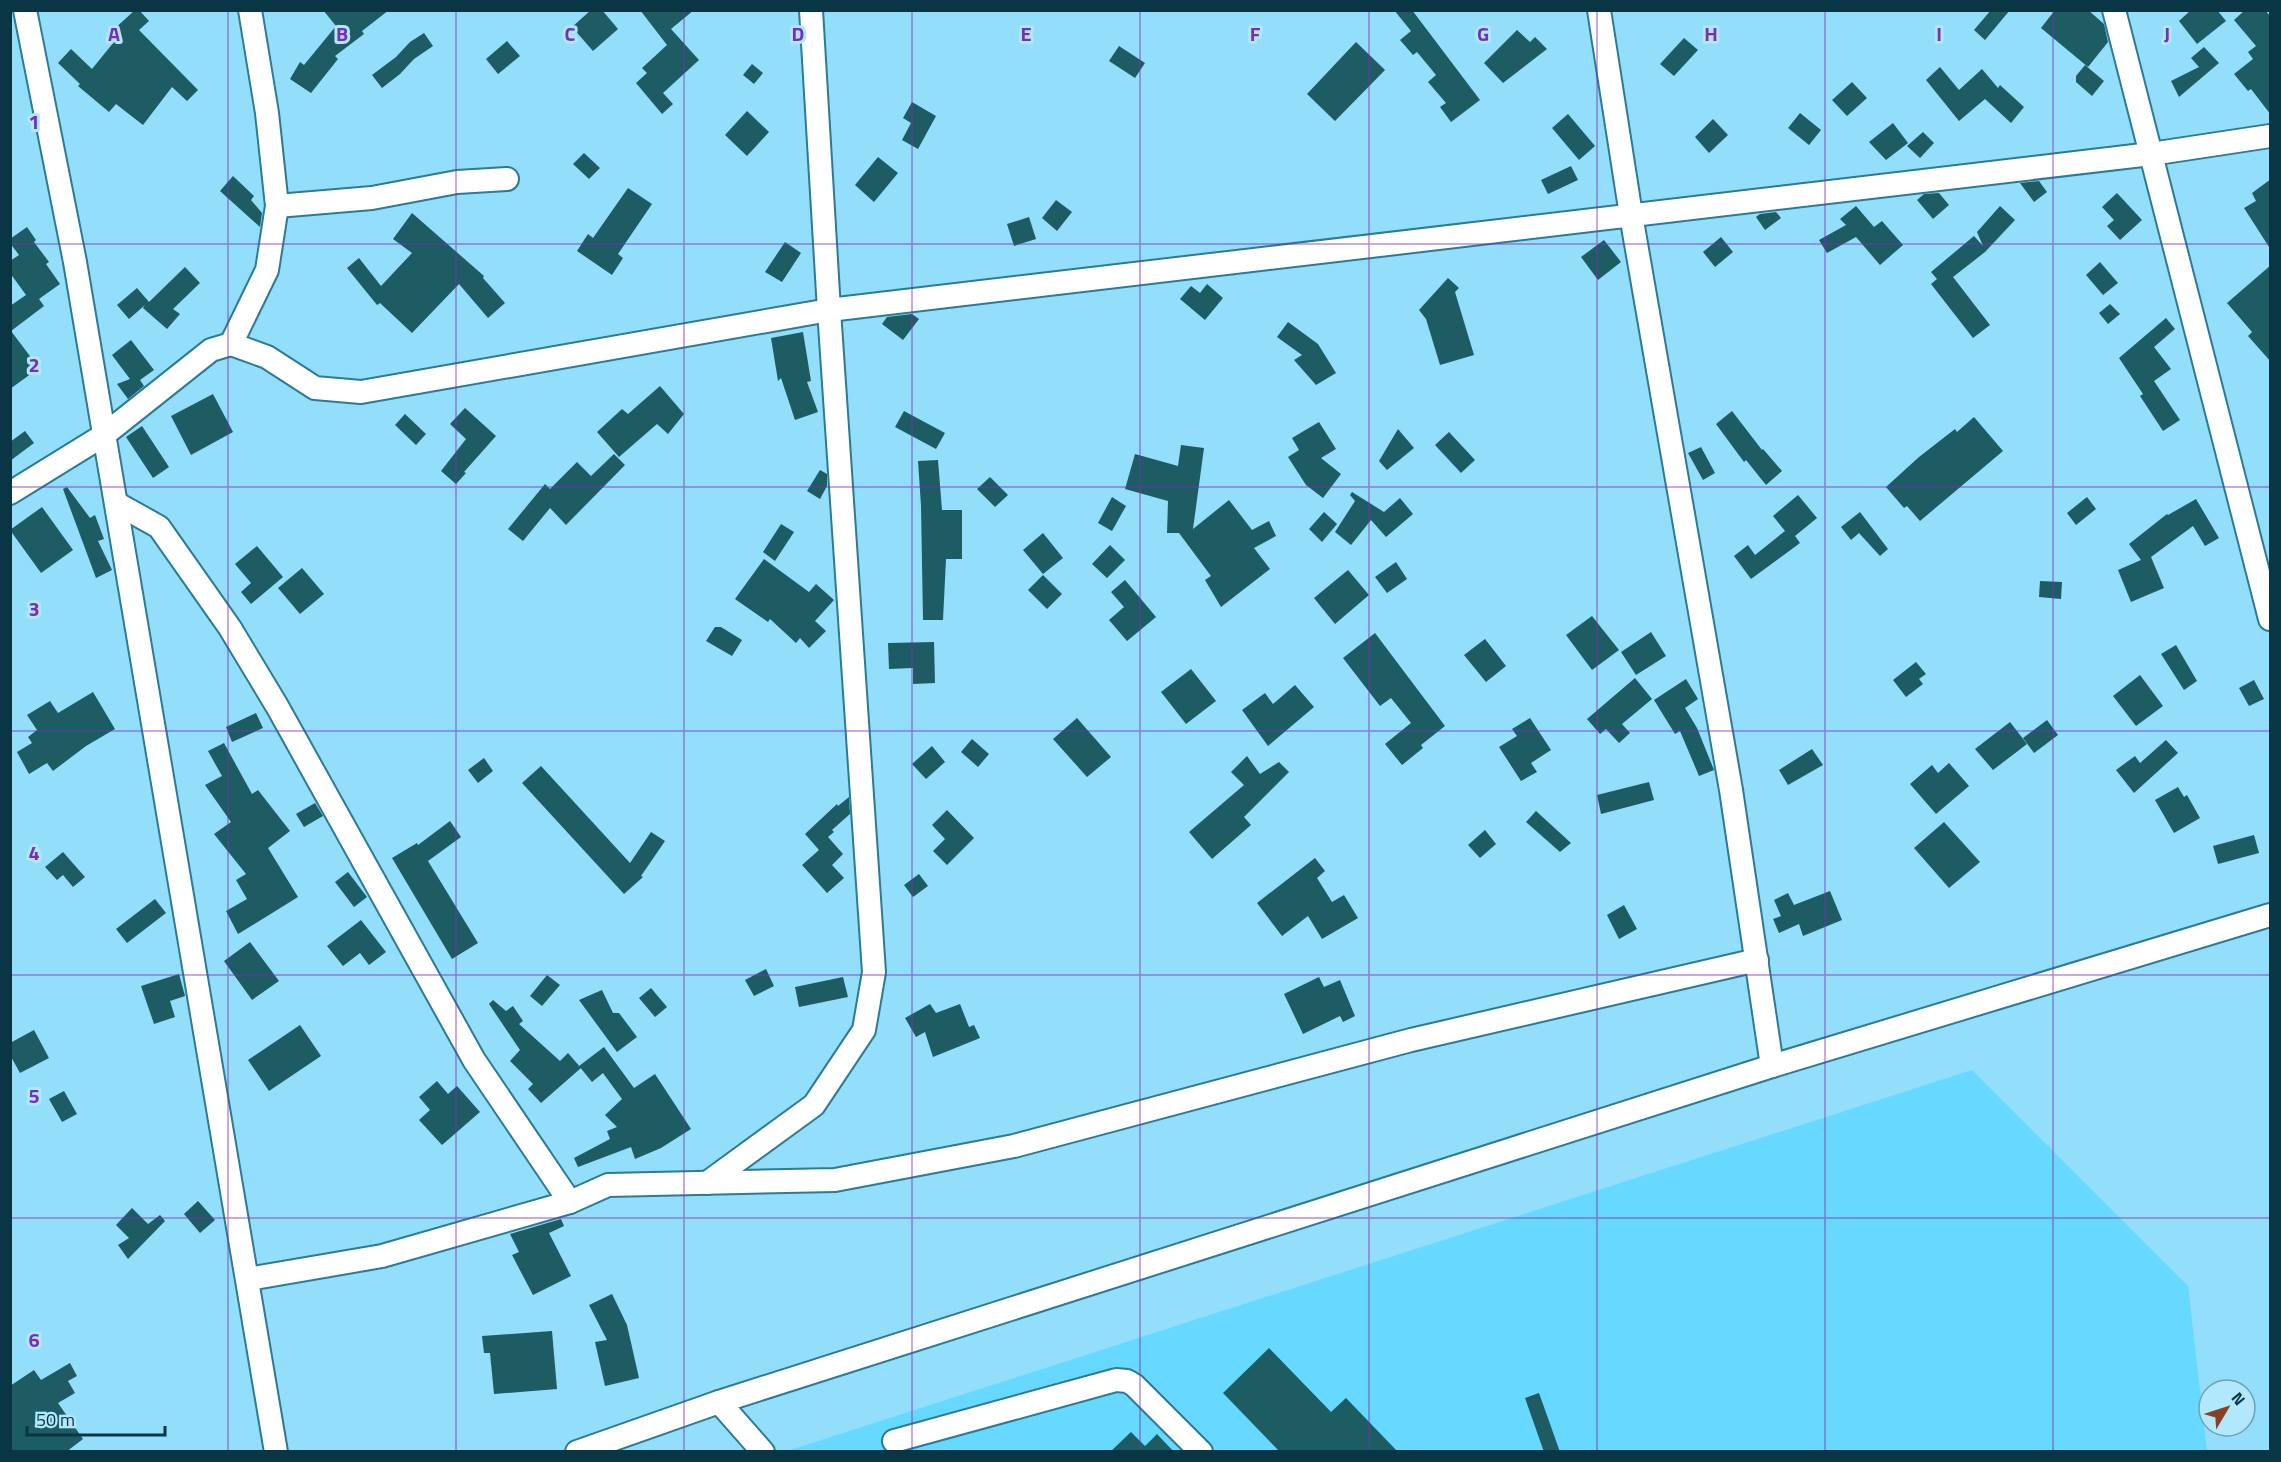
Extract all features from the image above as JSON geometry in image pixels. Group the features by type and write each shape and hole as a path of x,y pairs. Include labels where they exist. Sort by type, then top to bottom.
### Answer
{"street":[{"path":"25,10 75,262 276,1452"},
{"path":"231,344 267,270 277,206 267,112 250,10"},
{"path":"707,1183 814,1105 864,1030 874,972 828,310 811,10"},
{"path":"1599,10 1631,215 1731,790 1772,1066"},
{"path":"2115,10 2271,619"},
{"path":"10,493 104,435 210,350 231,344 267,357 315,388 361,392 828,310 2151,154 2271,136"},
{"path":"277,206 372,198 457,182 507,179"},
{"path":"116,503 159,527 230,628 283,717 474,1060 570,1202"},
{"path":"577,1452 719,1402 1772,1066 2271,915"},
{"path":"248,1280 382,1256 570,1202 608,1185 835,1180 1014,1146 1411,1040 1757,960"},
{"path":"894,1441 1116,1380 1127,1380 1134,1384 1201,1452"},
{"path":"719,1402 763,1452"}],"shaded area":[{"path":"1972,1070 2188,1286 2199,1378 2197,1438 2206,1438 2207,1451 784,1452"}],"building":[{"path":"135,10 139,10 149,21 139,30 198,90 187,101 172,87 143,125 116,104 109,112 78,86 80,84 58,63 71,49 92,69 118,37 112,31"},
{"path":"323,10 389,10 362,31 364,34 335,56 338,59 311,93 290,79 300,62 304,65 336,26"},
{"path":"591,10 602,10 618,29 593,51 572,27"},
{"path":"640,10 694,10 671,29 699,60 663,93 673,104 662,114 636,83 647,73 642,68 667,45"},
{"path":"1394,10 1412,10 1480,100 1451,122 1440,107 1446,103 1428,82 1436,75 1417,52 1413,55 1400,40 1411,31"},
{"path":"1991,10 2010,10 1985,40 1974,30"},
{"path":"2055,10 2088,10 2104,24 2108,42 2088,67 2041,28"},
{"path":"2191,10 2217,10 2226,21 2197,44 2179,21"},
{"path":"2245,10 2265,10 2271,17 2271,115 2251,89 2248,91 2234,74 2253,59 2248,52 2256,46 2234,20"},
{"path":"1517,30 1530,42 1535,37 1547,49 1503,83 1484,63"},
{"path":"424,33 433,46 414,59 382,88 372,75"},
{"path":"1684,38 1698,50 1674,76 1660,64"},
{"path":"507,41 520,56 498,74 486,59"},
{"path":"1356,42 1385,70 1335,121 1307,94"},
{"path":"1119,46 1145,63 1135,78 1109,61"},
{"path":"2204,47 2219,63 2179,97 2171,81 2199,67 2191,58"},
{"path":"752,64 763,73 754,84 743,75"},
{"path":"2085,65 2104,81 2092,96 2076,82 2076,76"},
{"path":"1940,67 1959,90 1982,69 1998,88 2000,85 2024,107 2011,123 1985,99 1959,121 1926,80"},
{"path":"1852,82 1867,98 1847,116 1832,100"},
{"path":"912,102 936,116 918,149 902,140 911,123 903,118"},
{"path":"747,111 769,132 747,156 725,135"},
{"path":"1800,113 1821,130 1809,145 1788,128"},
{"path":"1568,114 1595,146 1579,160 1552,128"},
{"path":"1713,119 1728,135 1709,153 1695,137"},
{"path":"1893,123 1908,143 1886,160 1869,142"},
{"path":"1923,132 1934,143 1920,158 1907,146"},
{"path":"584,153 600,168 589,179 573,164"},
{"path":"878,157 898,173 874,202 855,185"},
{"path":"1571,166 1578,180 1548,194 1541,180"},
{"path":"233,176 254,196 251,200 262,213 260,227 220,191"},
{"path":"2271,179 2271,250 2244,208 2256,201 2252,193"},
{"path":"2039,181 2047,192 2034,202 2020,183"},
{"path":"628,188 652,204 618,254 623,258 612,275 577,251 588,234 593,238"},
{"path":"1939,193 1949,205 1933,219 1917,200 1924,194"},
{"path":"2117,193 2142,220 2120,240 2107,226 2114,220 2102,207"},
{"path":"1056,200 1072,212 1057,231 1042,218"},
{"path":"1856,206 1874,227 1882,221 1903,245 1880,265 1856,237 1827,253 1819,240 1846,225 1840,219"},
{"path":"2000,206 2015,220 1985,252 1953,277 1990,325 1973,338 1931,284 1937,279 1931,272 1974,236 1983,246 1977,232"},
{"path":"1776,212 1781,218 1765,230 1756,217 1760,214"},
{"path":"412,213 484,276 483,278 505,303 488,318 459,284 412,333 380,303 377,305 347,268 359,258 381,286 412,253 393,239"},
{"path":"1029,217 1036,239 1014,246 1007,224"},
{"path":"27,227 36,240 34,242 49,262 46,264 60,284 39,299 44,306 11,331 39,368 10,389 10,306 26,295 10,273 10,261 19,255 10,243 10,239"},
{"path":"1721,237 1733,252 1715,267 1703,252"},
{"path":"1604,240 1621,262 1598,280 1581,257"},
{"path":"785,242 801,253 782,282 765,272"},
{"path":"2100,262 2118,283 2103,295 2086,275"},
{"path":"2271,265 2271,362 2248,336 2252,332 2227,303"},
{"path":"185,267 200,283 173,309 180,314 167,329 143,308 145,305 129,319 117,305 137,288 149,302"},
{"path":"1448,278 1459,288 1455,292 1474,355 1440,365 1426,319 1419,310"},
{"path":"1207,284 1223,298 1205,320 1180,299 1191,286 1200,293"},
{"path":"2110,304 2120,314 2108,324 2099,313"},
{"path":"912,314 919,319 903,340 882,324 887,317"},
{"path":"2166,318 2175,329 2154,347 2171,369 2154,381 2180,420 2163,431 2140,396 2143,394 2119,358"},
{"path":"1288,322 1318,344 1336,373 1316,385 1294,360 1302,355 1277,337"},
{"path":"803,332 811,381 807,382 818,412 795,420 781,378 778,381 771,338"},
{"path":"131,340 154,370 140,380 144,386 128,399 117,384 130,379 112,355"},
{"path":"660,386 684,414 668,434 657,424 619,457 597,432 622,409 628,414"},
{"path":"213,394 233,432 191,455 171,416"},
{"path":"465,408 496,436 456,484 441,471 466,439 450,424"},
{"path":"904,411 945,433 936,449 895,427"},
{"path":"1732,411 1762,450 1782,471 1766,485 1746,460 1744,462 1716,424"},
{"path":"405,414 426,434 416,445 395,425"},
{"path":"1974,417 2003,451 1920,521 1907,506 1904,508 1886,487 1919,457 1955,429 1957,432"},
{"path":"1319,422 1336,449 1321,458 1341,474 1323,498 1306,485 1288,457 1299,450 1292,438"},
{"path":"142,426 169,467 153,478 126,437"},
{"path":"1398,429 1414,448 1387,470 1379,461"},
{"path":"25,431 34,443 10,461 10,442"},
{"path":"1449,432 1475,460 1461,473 1435,445"},
{"path":"1181,445 1204,448 1193,529 1229,500 1252,530 1269,521 1276,536 1254,548 1270,569 1221,607 1205,580 1211,576 1179,533 1167,533 1168,501 1125,489 1135,454 1178,466"},
{"path":"1701,447 1715,473 1703,480 1688,453"},
{"path":"614,454 625,465 566,525 550,508 523,541 508,529 545,484 550,489 577,462 591,476"},
{"path":"938,460 942,510 962,510 962,559 946,559 943,620 923,620 918,461"},
{"path":"820,470 827,474 827,486 820,499 807,491"},
{"path":"990,477 1008,495 995,507 977,489"},
{"path":"67,487 90,518 95,515 104,539 98,541 112,570 96,578 63,489"},
{"path":"1352,492 1384,512 1400,498 1413,514 1386,537 1371,520 1351,545 1335,532 1355,501 1350,495"},
{"path":"1798,495 1817,518 1795,536 1800,543 1751,579 1734,556 1748,545 1755,555 1785,531 1773,516"},
{"path":"1112,497 1126,506 1112,531 1098,523"},
{"path":"2087,497 2096,509 2076,525 2067,513"},
{"path":"2196,499 2219,538 2205,546 2193,526 2151,557 2164,588 2131,602 2118,570 2141,560 2129,544 2167,514"},
{"path":"42,507 73,550 41,573 10,530"},
{"path":"1324,512 1337,524 1322,542 1309,529"},
{"path":"1860,512 1888,549 1880,556 1859,533 1851,540 1841,527"},
{"path":"781,524 794,532 775,561 763,552"},
{"path":"1043,533 1063,558 1043,574 1023,550"},
{"path":"1110,545 1125,560 1107,578 1092,564"},
{"path":"257,546 283,577 251,604 241,592 251,583 235,564"},
{"path":"764,559 809,592 816,584 834,600 815,621 826,631 809,648 800,638 796,643 770,619 768,622 735,599"},
{"path":"1396,562 1407,579 1387,593 1375,577"},
{"path":"302,568 324,594 300,614 278,588"},
{"path":"1348,570 1369,595 1335,624 1314,598"},
{"path":"1043,575 1062,594 1047,609 1028,590"},
{"path":"1125,580 1156,617 1127,641 1109,620 1124,607 1111,592"},
{"path":"2040,581 2062,582 2061,599 2039,597"},
{"path":"1592,616 1619,650 1592,670 1566,635"},
{"path":"715,627 721,627 742,640 732,656 706,641"},
{"path":"1651,632 1666,656 1636,675 1621,652"},
{"path":"1375,633 1445,726 1421,745 1423,748 1402,765 1385,744 1411,723 1391,698 1380,706 1343,658"},
{"path":"1485,639 1506,666 1486,682 1464,655"},
{"path":"934,642 935,683 913,684 913,668 889,669 888,643"},
{"path":"2176,645 2197,681 2184,690 2161,654"},
{"path":"1916,662 1926,674 1919,679 1923,684 1906,697 1893,680"},
{"path":"1191,669 1216,701 1186,724 1161,692"},
{"path":"2140,675 2163,706 2136,726 2113,696"},
{"path":"1635,678 1652,699 1622,724 1630,733 1619,743 1606,729 1600,734 1587,719"},
{"path":"1686,679 1698,699 1685,708 1697,728 1714,770 1699,776 1680,731 1675,734 1654,700"},
{"path":"2254,680 2264,699 2249,706 2239,688"},
{"path":"1295,685 1314,707 1268,746 1242,710 1265,693 1273,704"},
{"path":"93,692 115,729 86,746 53,771 47,763 29,774 17,752 32,743 28,737 37,730 27,715 50,701 58,713"},
{"path":"256,713 263,728 232,742 226,727"},
{"path":"1077,718 1111,757 1087,777 1053,739"},
{"path":"1530,718 1551,750 1531,763 1537,772 1521,781 1499,747 1517,736 1512,729"},
{"path":"2047,720 2058,735 2034,753 2023,738"},
{"path":"2010,722 2027,744 1993,770 1975,749"},
{"path":"972,739 989,754 978,767 961,752"},
{"path":"2166,740 2178,753 2134,793 2116,770 2135,756 2140,763"},
{"path":"224,743 252,794 258,790 290,831 268,848 298,897 238,934 226,911 247,899 236,880 246,874 214,834 231,822 205,785 222,776 208,751"},
{"path":"932,746 945,762 926,779 912,764"},
{"path":"1812,749 1823,765 1788,785 1779,770"},
{"path":"1247,756 1260,774 1279,762 1289,772 1244,817 1251,825 1212,859 1189,832 1244,785 1231,772"},
{"path":"484,758 493,771 478,783 468,770"},
{"path":"1949,763 1969,786 1936,814 1910,784 1932,765 1938,773"},
{"path":"541,766 630,863 651,832 665,841 641,876 643,877 624,894 522,783"},
{"path":"1649,782 1654,800 1601,814 1597,795"},
{"path":"2178,787 2184,797 2187,795 2200,818 2174,833 2155,800"},
{"path":"849,797 850,814 832,830 834,832 828,837 843,854 832,865 844,878 827,893 802,865 819,850 805,834 837,804 838,806"},
{"path":"315,803 323,816 304,827 296,814"},
{"path":"947,810 974,838 947,865 933,851 945,839 932,825"},
{"path":"1536,811 1571,843 1560,852 1526,822"},
{"path":"450,821 461,837 428,861 478,943 452,959 392,858 417,843 418,845"},
{"path":"1944,822 1980,862 1949,888 1914,848"},
{"path":"1485,830 1496,844 1480,858 1468,845"},
{"path":"2254,835 2259,853 2218,864 2213,846"},
{"path":"63,852 85,877 73,887 63,875 57,880 45,867"},
{"path":"1315,858 1325,871 1317,878 1332,902 1344,895 1358,918 1322,939 1308,916 1282,936 1257,903"},
{"path":"348,872 367,897 354,907 335,882"},
{"path":"919,874 928,886 913,897 904,885"},
{"path":"1830,891 1842,920 1803,936 1799,924 1779,933 1773,919 1781,916 1774,900 1788,893 1794,905"},
{"path":"155,899 166,913 127,943 116,929"},
{"path":"1624,905 1637,929 1619,939 1607,915"},
{"path":"361,920 386,952 369,965 360,953 343,966 327,946"},
{"path":"250,942 279,981 252,1000 224,961"},
{"path":"766,969 774,986 754,996 745,980"},
{"path":"179,974 185,996 170,1001 175,1017 154,1024 141,986"},
{"path":"547,975 560,985 542,1006 530,996"},
{"path":"843,977 848,997 799,1007 795,987"},
{"path":"1319,977 1324,987 1340,980 1355,1016 1343,1022 1340,1016 1303,1034 1284,994"},
{"path":"651,988 667,1007 655,1017 639,998"},
{"path":"602,990 613,1013 619,1013 637,1037 617,1052 579,1000"},
{"path":"493,1000 506,1011 513,1006 523,1021 519,1024 560,1061 568,1053 581,1068 541,1103 528,1089 533,1084 510,1061 520,1050 489,1004"},
{"path":"930,1004 936,1013 960,1004 969,1027 974,1025 980,1038 933,1057 925,1032 916,1037 905,1018"},
{"path":"300,1025 321,1056 269,1091 248,1060"},
{"path":"34,1030 49,1058 20,1073 10,1055 10,1043"},
{"path":"604,1047 634,1088 655,1074 691,1129 661,1148 635,1159 631,1147 578,1167 574,1158 610,1139 607,1131 617,1127 605,1115 622,1099 603,1073 592,1082 579,1066"},
{"path":"437,1081 448,1094 457,1086 480,1112 442,1145 419,1120 430,1110 419,1097"},
{"path":"64,1091 77,1114 62,1122 49,1099"},
{"path":"198,1201 215,1220 200,1233 184,1214"},
{"path":"132,1208 148,1224 160,1215 165,1221 128,1259 118,1245 129,1238 116,1225"},
{"path":"561,1219 564,1226 549,1233 571,1276 533,1295 512,1255 519,1252 510,1234"},
{"path":"612,1294 627,1325 639,1378 605,1386 595,1342 607,1340 589,1305"},
{"path":"552,1331 557,1389 494,1394 490,1353 484,1353 482,1336"},
{"path":"1269,1348 1331,1412 1346,1398 1398,1452 1280,1452 1223,1393"},
{"path":"70,1363 77,1376 68,1381 75,1393 58,1403 83,1439 66,1452 10,1452 10,1386 34,1370 41,1380"},
{"path":"1539,1393 1560,1452 1544,1452 1525,1398"},
{"path":"1131,1432 1145,1446 1157,1434 1174,1452 1110,1452"}]}
